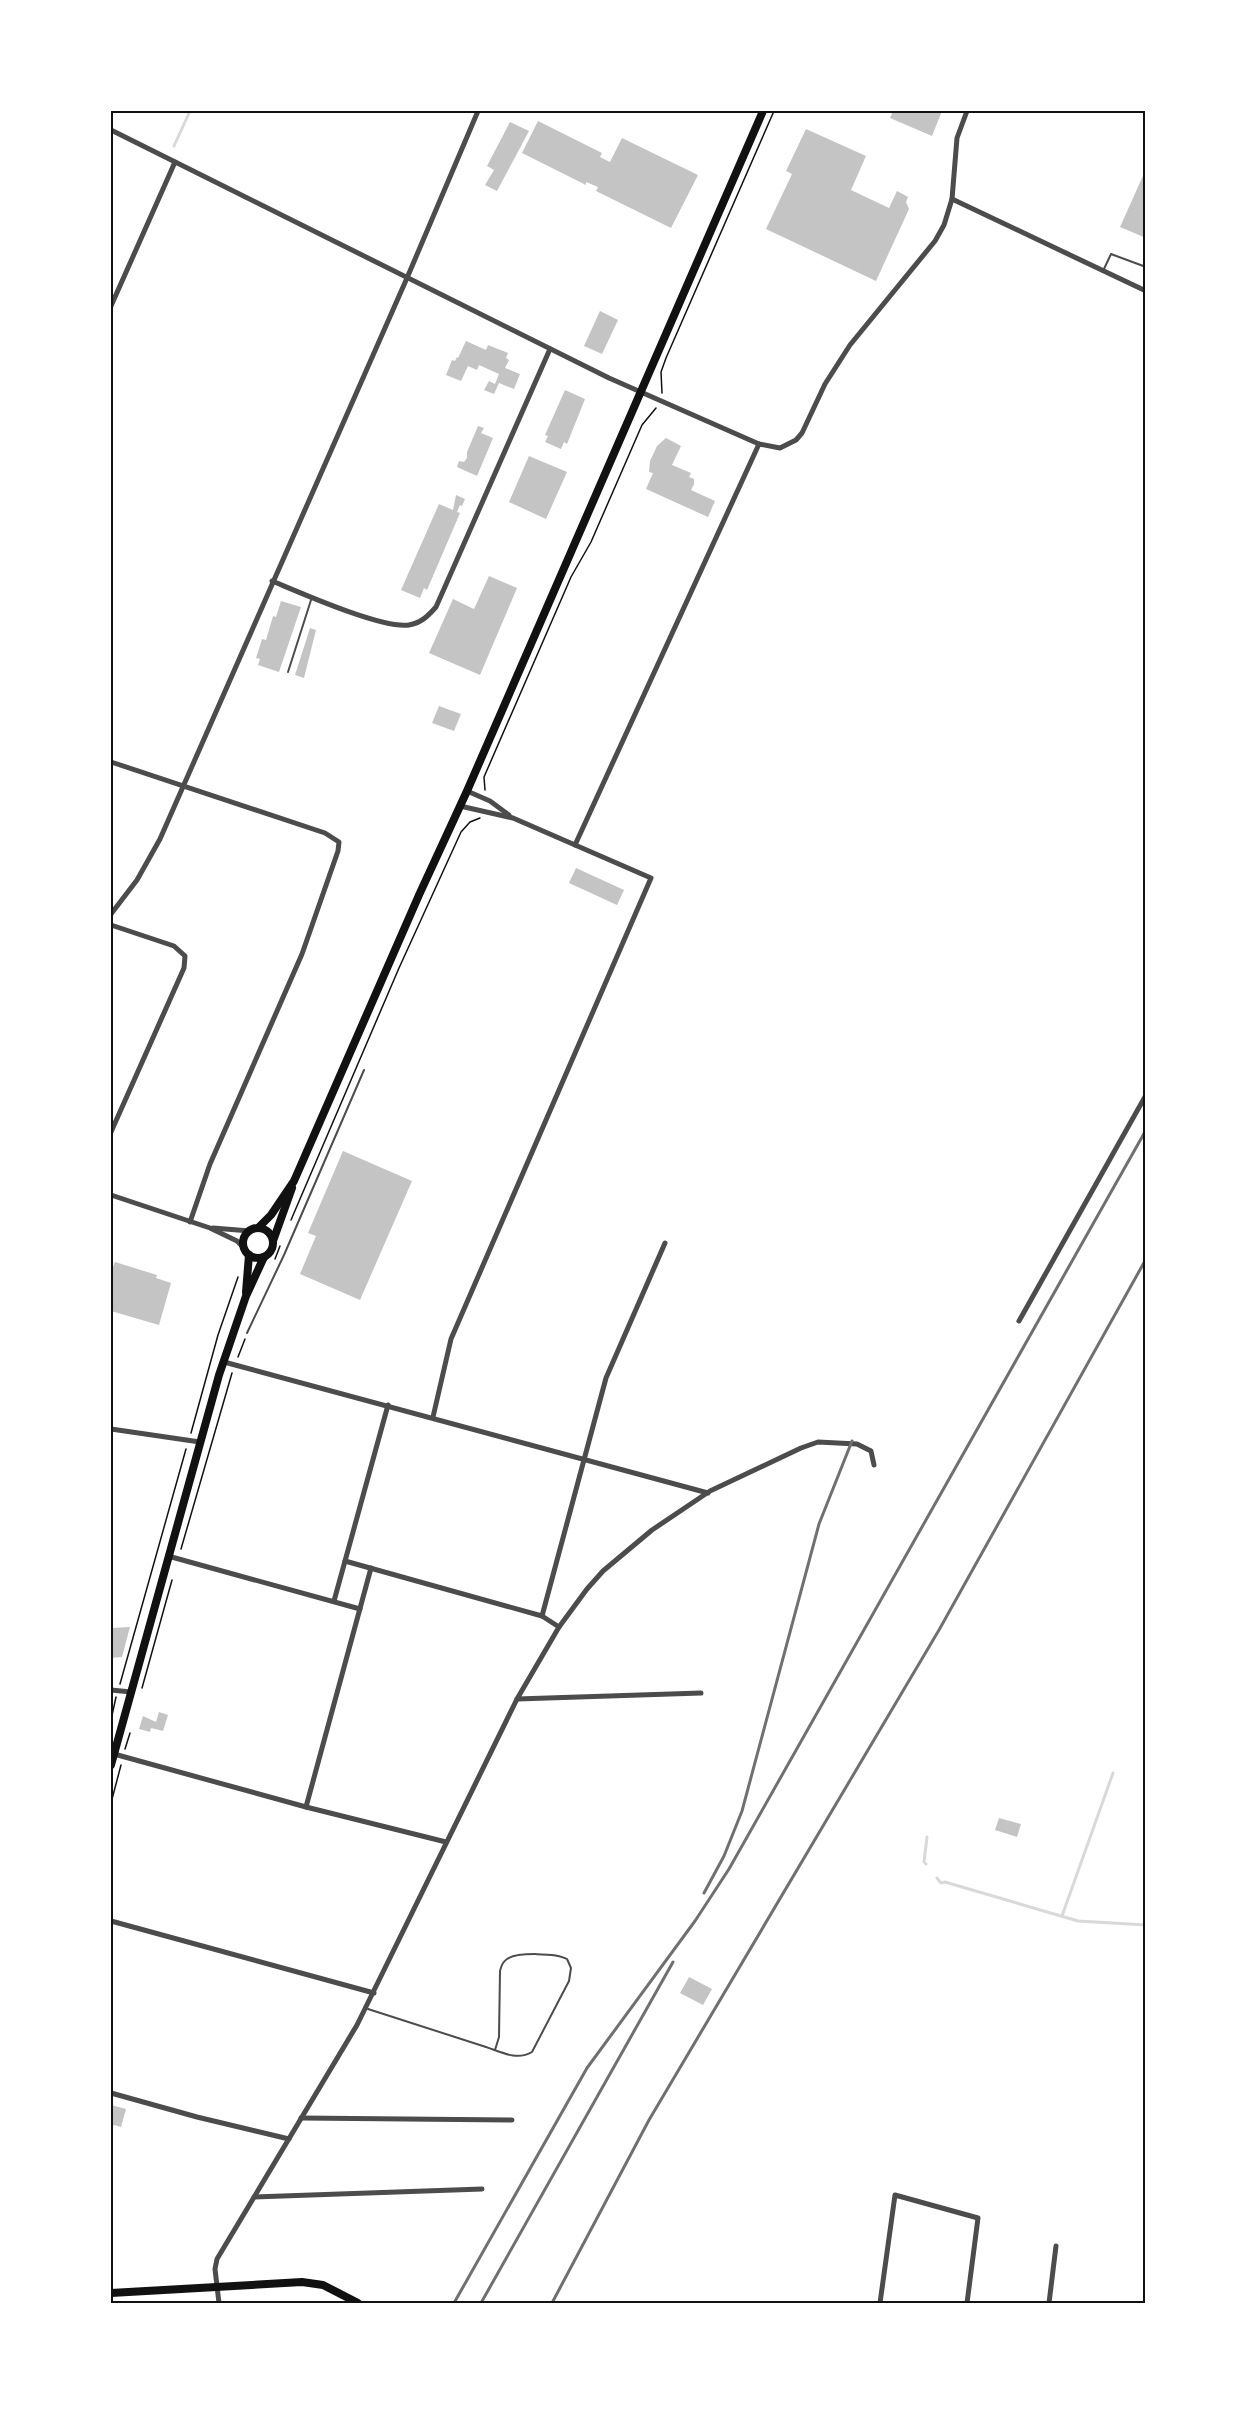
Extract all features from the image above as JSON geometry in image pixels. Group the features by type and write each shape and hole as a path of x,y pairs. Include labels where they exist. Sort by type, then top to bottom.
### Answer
{"main road":[{"path":"277,1242 275,1231 288,1203 294,1181 467,791 763,111"},
{"path":"264,1257 256,1258 249,1255 243,1247 243,1239 271,1215 294,1181"},
{"path":"254,1229 268,1232 277,1242"},
{"path":"111,1765 224,1362 246,1296 264,1257 277,1242"},
{"path":"246,1296 249,1255"},
{"path":"111,2294 302,2282 323,2285 358,2303"}],"street":[{"path":"111,914 146,866 183,786 407,278 478,111"},
{"path":"111,130 550,350 759,444 780,448 796,440 802,433 825,384 850,345 935,241 944,225 952,199 957,138 967,111"},
{"path":"111,306 175,162"},
{"path":"952,199 1146,291"},
{"path":"272,581 392,624 408,625 429,616 436,607 550,350"},
{"path":"575,845 759,444"},
{"path":"111,762 329,834 337,839 339,846 302,954 210,1164 190,1222"},
{"path":"467,791 490,801 513,818"},
{"path":"433,1417 451,1339 651,878 513,818 460,806"},
{"path":"111,925 174,946 185,956 185,962 111,1132"},
{"path":"1019,1321 1146,1095"},
{"path":"111,1196 210,1228 237,1241 243,1247"},
{"path":"210,1228 254,1229"},
{"path":"542,1616 606,1378 665,1243"},
{"path":"224,1362 708,1493"},
{"path":"334,1601 388,1405"},
{"path":"111,1429 200,1442"},
{"path":"219,2303 215,2269 217,2259 374,1993 517,1699 559,1627 587,1589 603,1571 652,1530 708,1493 801,1448 818,1442 862,1446 871,1452 874,1465"},
{"path":"168,1556 360,1609"},
{"path":"345,1561 542,1616 559,1627"},
{"path":"306,1807 371,1568"},
{"path":"111,1690 131,1692"},
{"path":"517,1699 701,1694"},
{"path":"114,1754 306,1807 446,1842"},
{"path":"111,1922 374,1993"},
{"path":"111,2093 289,2139"},
{"path":"302,2118 512,2120"},
{"path":"254,2197 482,2189"},
{"path":"880,2303 895,2195 978,2218 967,2303"},
{"path":"1048,2303 1056,2246"}],"lane":[{"path":"1103,271 1111,254 1146,267"},
{"path":"288,672 312,597"},
{"path":"247,1333 364,1070"},
{"path":"365,2008 495,2050 519,2056 532,2052 569,1981 571,1968 567,1959 550,1954 514,1956 503,1962 500,1971 499,2037 495,2050"}],"path":[{"path":"490,801 492,797 487,793 483,784 497,747 571,577 591,542 642,425 654,413 664,387 661,372 666,358 774,111"},
{"path":"288,1225 399,968 461,832 470,822 483,817 486,811"},
{"path":"274,1260 277,1242"},
{"path":"111,1720 218,1335 239,1271"},
{"path":"178,1558 231,1378 247,1333"},
{"path":"140,1694 172,1581"},
{"path":"111,1803 132,1725"}],"building":[{"path":"893,111 942,111 932,136 890,118"},
{"path":"538,121 602,153 600,157 610,162 622,138 698,175 671,228 596,191 598,187 586,182 586,185 522,153"},
{"path":"510,122 529,131 497,191 485,185 494,170 487,166"},
{"path":"806,129 866,156 851,190 889,208 897,191 908,197 906,202 909,209 876,281 766,229 792,174 786,171"},
{"path":"1146,169 1146,238 1120,227"},
{"path":"600,311 618,320 602,354 584,346"},
{"path":"466,341 486,350 488,345 508,353 506,358 509,360 505,368 520,374 514,389 499,383 494,394 484,390 489,381 495,384 499,374 479,365 477,370 468,366 461,381 446,375 452,360 455,361 458,358"},
{"path":"565,390 585,399 567,444 564,442 561,449 545,442 548,436 545,435"},
{"path":"478,426 484,428 481,433 493,438 477,476 457,467 459,461 464,462 467,458 467,452"},
{"path":"666,438 681,446 672,465 691,473 689,477 694,479 694,484 691,490 715,501 708,517 646,489 653,473 649,472 650,461 657,446"},
{"path":"529,456 567,472 546,519 509,502"},
{"path":"456,495 465,499 457,512 460,513 427,590 424,588 420,598 401,590 439,504 453,510"},
{"path":"489,576 517,588 480,675 429,653 453,599 474,609"},
{"path":"281,601 301,607 279,672 258,665 260,659 256,658 262,639 266,640 273,616 276,617"},
{"path":"310,628 316,630 304,678 295,675"},
{"path":"439,706 461,714 454,731 432,723"},
{"path":"576,868 624,890 617,905 569,883"},
{"path":"343,1151 412,1181 360,1300 300,1274 316,1236 308,1233"},
{"path":"115,1262 157,1275 156,1278 171,1283 159,1325 111,1311 111,1271"},
{"path":"130,1627 122,1657 111,1658 111,1628"},
{"path":"159,1712 168,1715 163,1731 151,1728 150,1732 139,1729 143,1716 156,1722"},
{"path":"999,1818 1021,1824 1017,1837 995,1830"},
{"path":"689,1977 712,1989 703,2005 680,1993"},
{"path":"111,2105 126,2109 121,2127 114,2125 111,2127"}],"waterway":[{"path":"174,146 190,111"},
{"path":"1062,1916 1113,1773"},
{"path":"926,1864 924,1862 927,1837"},
{"path":"937,1878 941,1883 945,1882 1078,1921 1146,1925"}],"railway":[{"path":"454,2303 587,2068 695,1921 729,1869 1146,1130"},
{"path":"552,2303 649,2120 939,1630 1146,1259"},
{"path":"704,1893 724,1856 742,1811 819,1524 852,1441"},
{"path":"481,2303 673,1962"}]}
